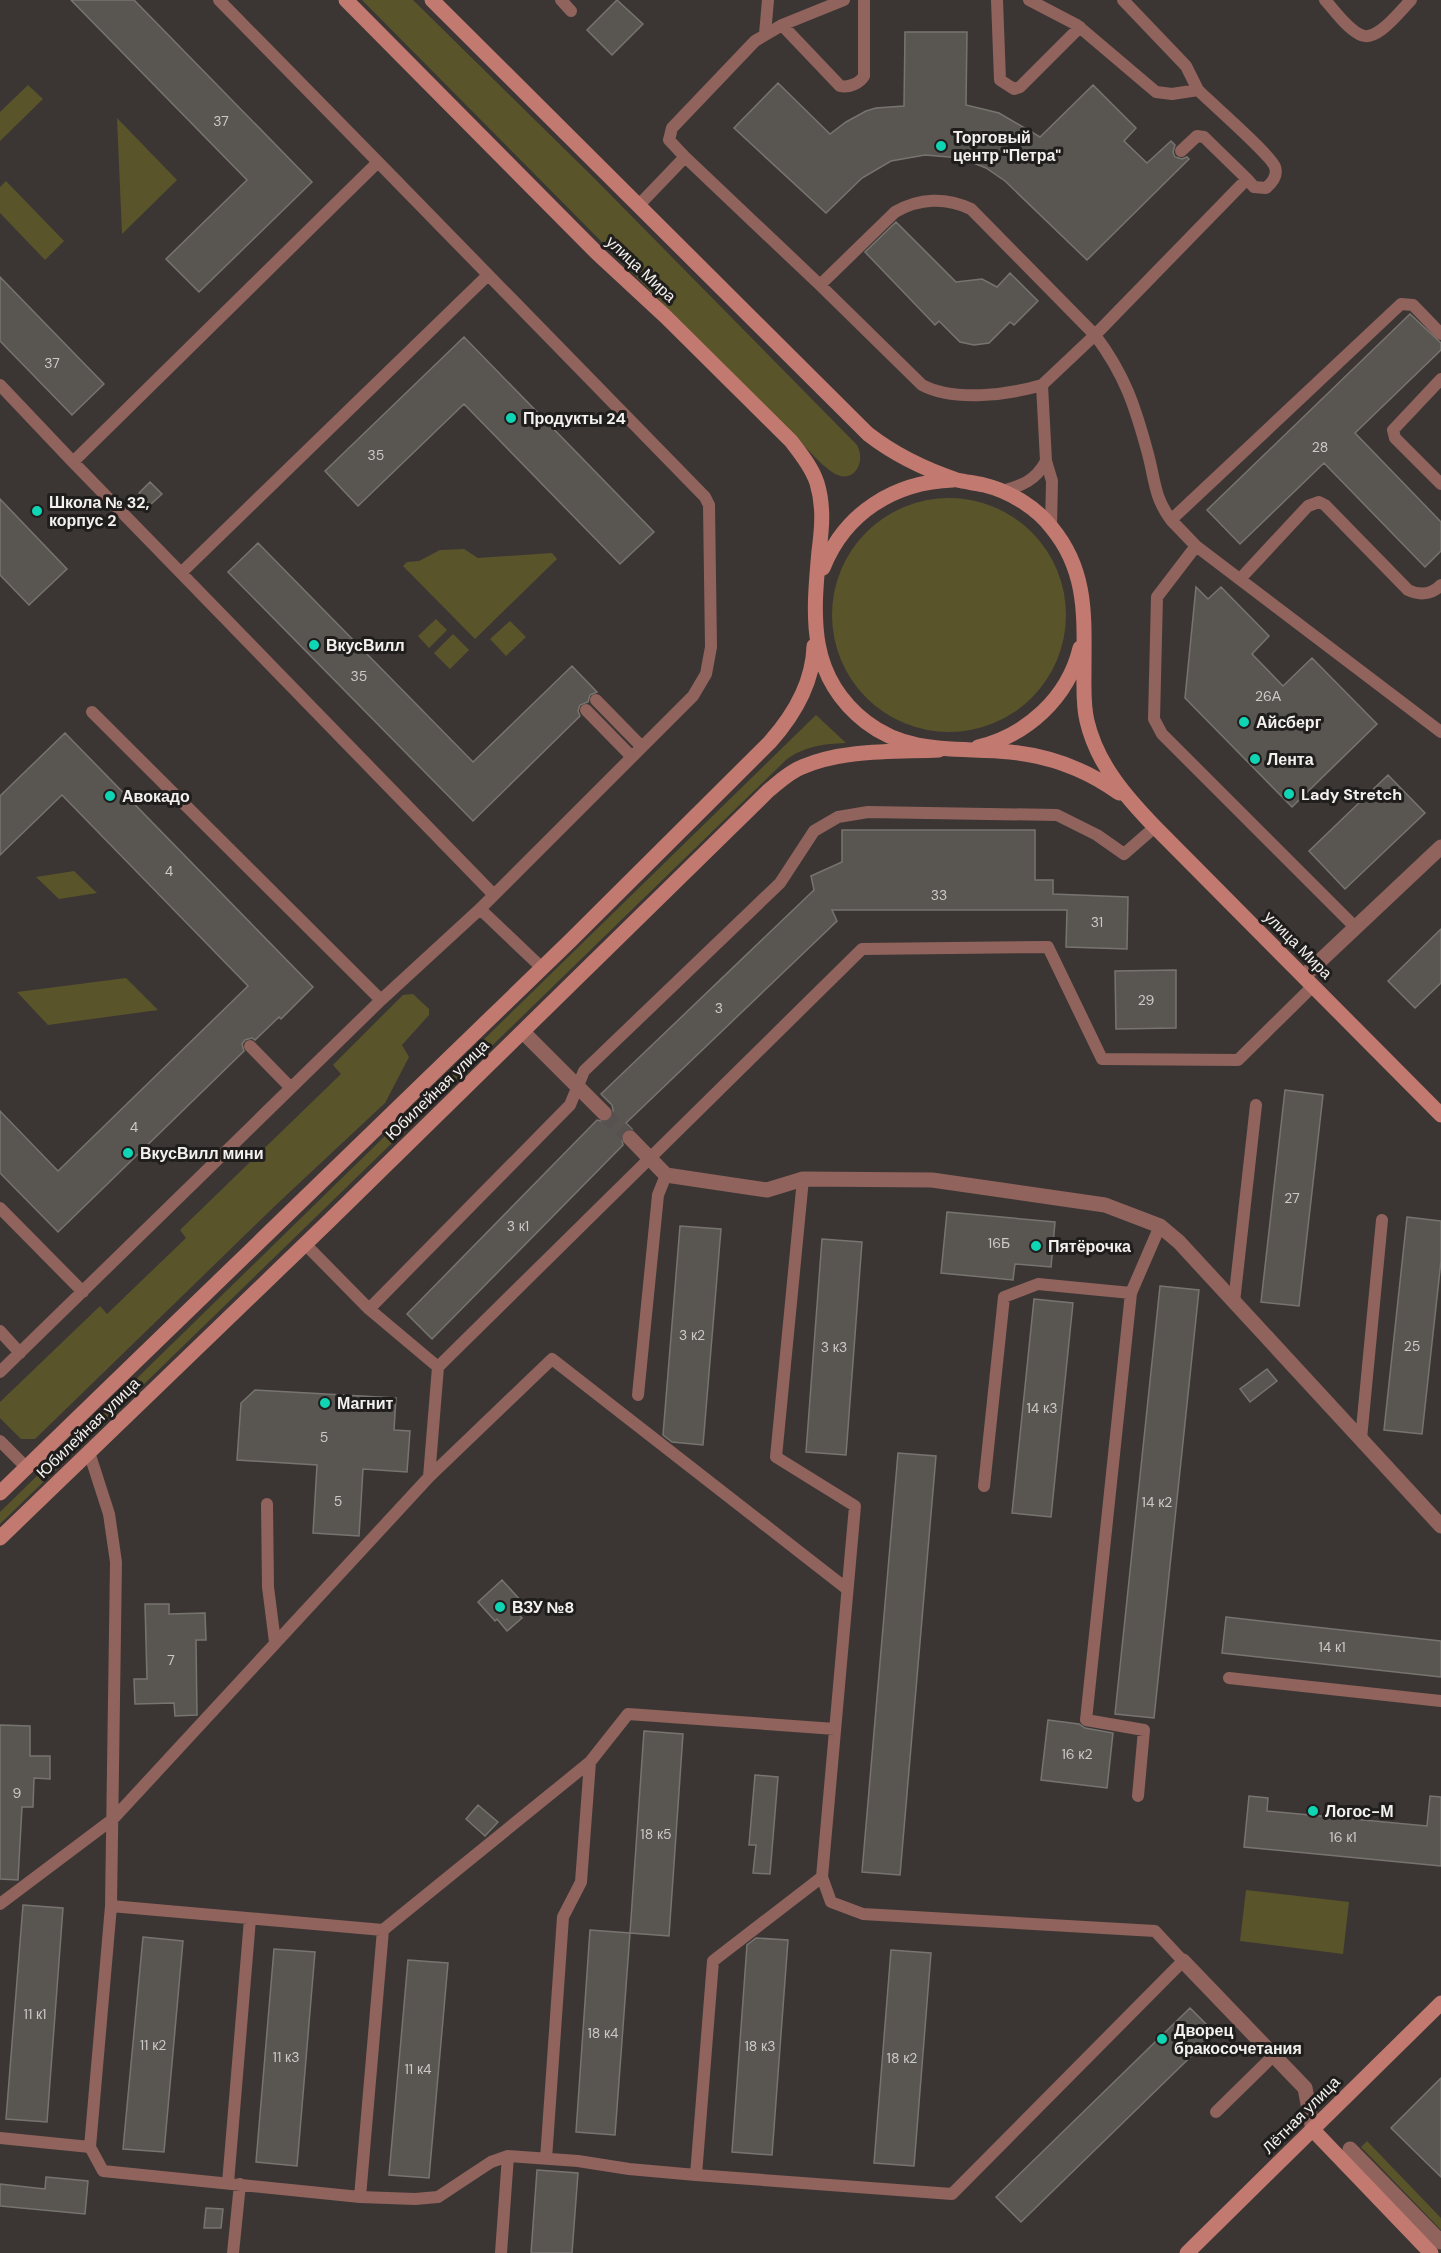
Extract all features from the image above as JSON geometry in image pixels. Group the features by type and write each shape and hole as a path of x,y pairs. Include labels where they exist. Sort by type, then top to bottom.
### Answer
{"main road":[{"name":"улица Мира","path":"346,0 597,253 666,317 791,441 807,462 817,482 822,502 814,604 815,631 820,657 831,682 847,704 866,722 888,736 913,745 939,750 1012,752 1071,766 1101,780 1129,800 1441,1115"},
{"name":"улица Мира","path":"432,0 868,434 899,456 959,480 1002,491 1032,508 1051,526 1067,548 1078,573 1083,598 1083,699 1087,722 1097,751 1129,800"},
{"name":"улица Мира","path":"814,604 819,578 829,553 843,531 861,512 883,497 908,486 934,481 959,480"},
{"name":"улица Мира","path":"966,749 992,743 1016,732 1038,717 1056,698 1070,676 1080,651 1084,625"},
{"name":"Юбилейная улица","path":"0,1493 657,855 782,728 795,710 811,671 815,631"},
{"name":"Юбилейная улица","path":"0,1538 305,1244 768,791 801,767 839,756 939,750"},
{"name":"Лётная улица","path":"1187,2253 1441,2002"},
{"path":"1313,2130 1431,2253"}],"street":[{"path":"1308,981 1355,927 1441,847"},
{"path":"522,1032 604,1113"},
{"path":"630,1138 666,1175 767,1190 803,1179 932,1180 1105,1205 1160,1226 1179,1242 1441,1526"},
{"path":"1184,1961 1305,2088 1313,2130"},
{"path":"1350,2148 1441,2242"}],"lane":[{"path":"0,1372 381,1000 480,909 693,696 706,674 711,647 709,505 705,497 219,0"},
{"path":"561,0 571,11"},
{"path":"765,34 768,0"},
{"path":"844,0 782,25 765,34 746,49 672,128 669,140 922,385 930,389 954,394 998,394 1042,385 1095,335 1247,179"},
{"path":"782,25 840,86 850,86 864,76 864,0"},
{"path":"997,0 1000,80 1014,89 1020,87 1080,27"},
{"path":"1029,0 1080,27 1156,92 1172,94 1198,90"},
{"path":"1123,0 1186,66 1198,90 1274,164 1276,174 1266,188 1254,187 1204,137 1197,136 1180,151"},
{"path":"1325,0 1359,34 1369,37 1378,32 1411,0"},
{"path":"638,206 685,157"},
{"path":"73,462 378,162"},
{"path":"820,285 896,212 914,203 950,201 961,204 978,215 1095,335 1112,358 1126,385 1149,458 1157,498 1171,520 1196,546 1441,732"},
{"path":"181,573 488,275"},
{"path":"1171,520 1401,304 1413,305 1441,334"},
{"path":"1441,379 1393,430 1395,438 1441,484"},
{"path":"0,385 494,895"},
{"path":"1042,385 1046,461 1052,481 1051,526"},
{"path":"1002,491 1032,480 1040,473 1046,461"},
{"path":"1240,579 1308,506 1318,502 1325,505 1408,590 1418,593 1431,592 1441,585"},
{"path":"1196,546 1157,597 1154,719 1162,734 1355,927"},
{"path":"596,700 642,747"},
{"path":"586,710 632,757"},
{"path":"92,712 381,1000"},
{"path":"369,1309 570,1105 584,1071 780,883 814,831 838,817 868,812 1057,815 1097,835 1124,854 1155,827"},
{"path":"480,909 541,967"},
{"path":"429,1477 438,1367 862,949 1048,947 1102,1059 1239,1060 1308,981"},
{"path":"250,1046 291,1088"},
{"path":"1234,1302 1256,1105"},
{"path":"638,1395 658,1195 666,1175"},
{"path":"89,1452 108,1514 116,1562 111,1906 90,2146 103,2171 360,2196 415,2199 438,2196 491,2162 508,2156 696,2175 952,2194 1184,1961 1155,1931 863,1914 831,1902 822,1876 855,1506 776,1457 803,1179"},
{"path":"0,1208 83,1292"},
{"path":"1360,1439 1382,1220"},
{"path":"1138,1796 1144,1730 1086,1720 1131,1293 1160,1226"},
{"path":"305,1244 369,1309 438,1367"},
{"path":"984,1486 1004,1297 1038,1284 1131,1293"},
{"path":"0,1331 20,1353"},
{"path":"0,1904 113,1819 429,1477 552,1359 847,1589"},
{"path":"0,1441 26,1467"},
{"path":"267,1504 268,1587 275,1642"},
{"path":"1229,1678 1441,1701"},
{"path":"111,1906 383,1930 590,1762 628,1714 835,1729"},
{"path":"546,2159 563,1917 581,1882 590,1762"},
{"path":"696,2175 713,1961 822,1876"},
{"path":"233,2253 234,2183 250,1919"},
{"path":"360,2196 383,1930"},
{"path":"1216,2112 1274,2055"},
{"path":"0,2138 90,2146"},
{"path":"501,2253 508,2156"}],"shaded area":[{"path":"362,0 413,0 594,178 857,445 860,459 856,471 851,475 839,476 819,461"},
{"path":"28,85 43,99 0,141 0,112"},
{"path":"117,118 177,180 122,234"},
{"path":"6,181 64,241 45,260 0,213 0,187"},
{"path":"949,498 972,500 994,507 1014,518 1032,532 1046,550 1057,570 1064,592 1066,615 1064,638 1057,660 1046,680 1032,698 1014,712 994,723 972,730 949,732 926,730 904,723 884,712 866,698 852,680 841,660 834,638 832,615 834,592 841,570 852,550 866,532 884,518 904,507 926,500"},
{"path":"464,549 478,558 552,553 557,559 475,639 403,566 407,562 419,561 440,550"},
{"path":"436,619 447,630 429,648 418,636"},
{"path":"510,621 526,637 506,656 490,639"},
{"path":"453,634 469,650 450,669 434,653"},
{"path":"816,715 846,743 815,746 787,759 0,1524 0,1512"},
{"path":"74,871 97,893 59,899 36,877"},
{"path":"126,978 158,1010 48,1025 17,992"},
{"path":"413,994 429,1009 429,1015 402,1045 409,1057 385,1103 278,1203 35,1439 21,1439 0,1418 0,1402 100,1306 107,1314 186,1238 180,1230 341,1074 333,1065 403,995"},
{"path":"1246,1890 1349,1902 1343,1954 1240,1941"},
{"path":"1367,2141 1441,2218 1441,2230 1361,2147"}],"building":[{"path":"71,0 134,0 312,182 199,292 166,259 247,180"},
{"path":"617,0 643,24 612,55 587,30"},
{"name":"Торговый центр \"Петра\"","path":"905,32 967,32 966,105 999,113 1040,137 1093,85 1136,128 1124,141 1147,163 1171,141 1175,145 1173,152 1175,157 1189,159 1087,260 1005,181 986,168 961,158 925,155 891,161 862,178 826,213 734,128 778,83 830,134 866,111 904,106"},
{"path":"896,222 956,282 982,279 997,287 1010,273 1038,301 1014,325 1010,322 989,343 974,345 960,342 939,321 935,325 865,252"},
{"path":"0,277 104,384 72,415 0,341"},
{"path":"1410,314 1441,343 1441,350 1355,433 1441,522 1441,551 1425,567 1324,463 1240,544 1207,510"},
{"path":"464,337 654,532 620,564 464,404 358,506 325,471"},
{"path":"150,482 162,494 150,505 139,493"},
{"path":"0,499 67,569 29,605 0,575"},
{"path":"258,543 473,762 572,666 597,692 590,695 588,702 580,705 578,711 580,716 473,821 228,572"},
{"path":"1196,587 1208,599 1221,587 1269,636 1252,654 1283,686 1312,658 1377,724 1292,807 1185,698"},
{"path":"65,733 313,987 281,1019 279,1017 255,1040 252,1038 245,1040 242,1044 244,1051 58,1232 0,1173 0,1111 58,1171 248,986 62,795 0,855 0,796"},
{"path":"1388,775 1425,813 1345,889 1309,851"},
{"path":"842,830 1035,830 1035,880 1053,880 1053,894 1128,897 1127,949 1066,947 1067,910 832,910 837,921 626,1123 632,1129 624,1131 621,1135 623,1145 432,1339 407,1314 597,1120 606,1122 611,1119 614,1115 612,1105 601,1094 814,890 811,876 842,862"},
{"path":"1441,929 1441,983 1415,1008 1388,981"},
{"path":"1176,970 1176,1028 1116,1029 1115,971"},
{"path":"1285,1090 1323,1095 1299,1306 1261,1302"},
{"path":"947,1212 1055,1222 1051,1267 1015,1264 1013,1280 941,1273"},
{"path":"1407,1217 1441,1221 1441,1261 1422,1434 1384,1430"},
{"path":"680,1226 721,1229 703,1445 672,1442 663,1435"},
{"path":"822,1239 862,1242 846,1455 806,1452"},
{"path":"1160,1286 1199,1290 1154,1718 1115,1714"},
{"path":"1034,1299 1073,1303 1051,1517 1012,1513"},
{"path":"1267,1369 1277,1381 1250,1402 1240,1389"},
{"path":"255,1390 396,1398 394,1430 410,1431 407,1472 363,1469 359,1536 313,1533 317,1465 237,1460 241,1403"},
{"path":"898,1453 936,1456 900,1875 862,1872"},
{"name":"ВЗУ №8","path":"502,1580 523,1603 515,1610 522,1618 507,1631 478,1602"},
{"path":"145,1604 169,1604 169,1614 205,1613 206,1640 196,1640 197,1715 175,1716 174,1703 135,1704 134,1679 147,1679"},
{"path":"1226,1617 1441,1641 1441,1677 1222,1653"},
{"path":"1048,1720 1079,1724 1085,1728 1113,1733 1107,1788 1041,1780"},
{"path":"0,1725 30,1726 30,1756 50,1756 50,1779 34,1778 33,1807 22,1807 18,1880 0,1879"},
{"path":"644,1731 683,1734 669,1936 630,1933"},
{"path":"755,1775 778,1777 770,1874 753,1873 756,1845 749,1845"},
{"name":"Логос-М","path":"1249,1796 1268,1798 1267,1811 1427,1826 1430,1796 1441,1797 1441,1866 1244,1847"},
{"path":"478,1805 498,1822 485,1836 466,1819"},
{"path":"23,1905 63,1908 47,2122 6,2119"},
{"path":"590,1930 630,1933 615,2135 576,2132"},
{"path":"143,1937 183,1941 164,2152 123,2149"},
{"path":"756,1938 788,1940 772,2155 732,2152 747,1945"},
{"path":"274,1949 315,1952 297,2166 256,2162"},
{"path":"891,1950 931,1953 914,2166 874,2163"},
{"path":"408,1960 448,1963 429,2178 389,2175"},
{"path":"1190,2008 1215,2033 1021,2222 996,2197"},
{"path":"1441,2078 1441,2177 1391,2128"},
{"path":"537,2170 578,2173 572,2253 531,2253"},
{"path":"46,2177 88,2181 85,2214 0,2206 0,2184 45,2189"},
{"path":"206,2208 223,2209 221,2228 204,2228"}],"tunnel":[{"path":"604,1113 630,1138"}],"place":[{"name":"Торговый центр \"Петра\"","path":"941,146"},
{"name":"Продукты 24","path":"511,418"},
{"name":"Школа № 32, корпус 2","path":"37,511"},
{"name":"ВкусВилл","path":"314,645"},
{"name":"Айсберг","path":"1244,722"},
{"name":"Лента","path":"1255,759"},
{"name":"Lady Stretch","path":"1289,794"},
{"name":"Авокадо","path":"110,796"},
{"name":"ВкусВилл мини","path":"128,1153"},
{"name":"Пятёрочка","path":"1036,1246"},
{"name":"Магнит","path":"325,1403"},
{"name":"ВЗУ №8","path":"500,1607"},
{"name":"Логос-М","path":"1313,1811"},
{"name":"Дворец бракосочетания","path":"1162,2039"}]}
